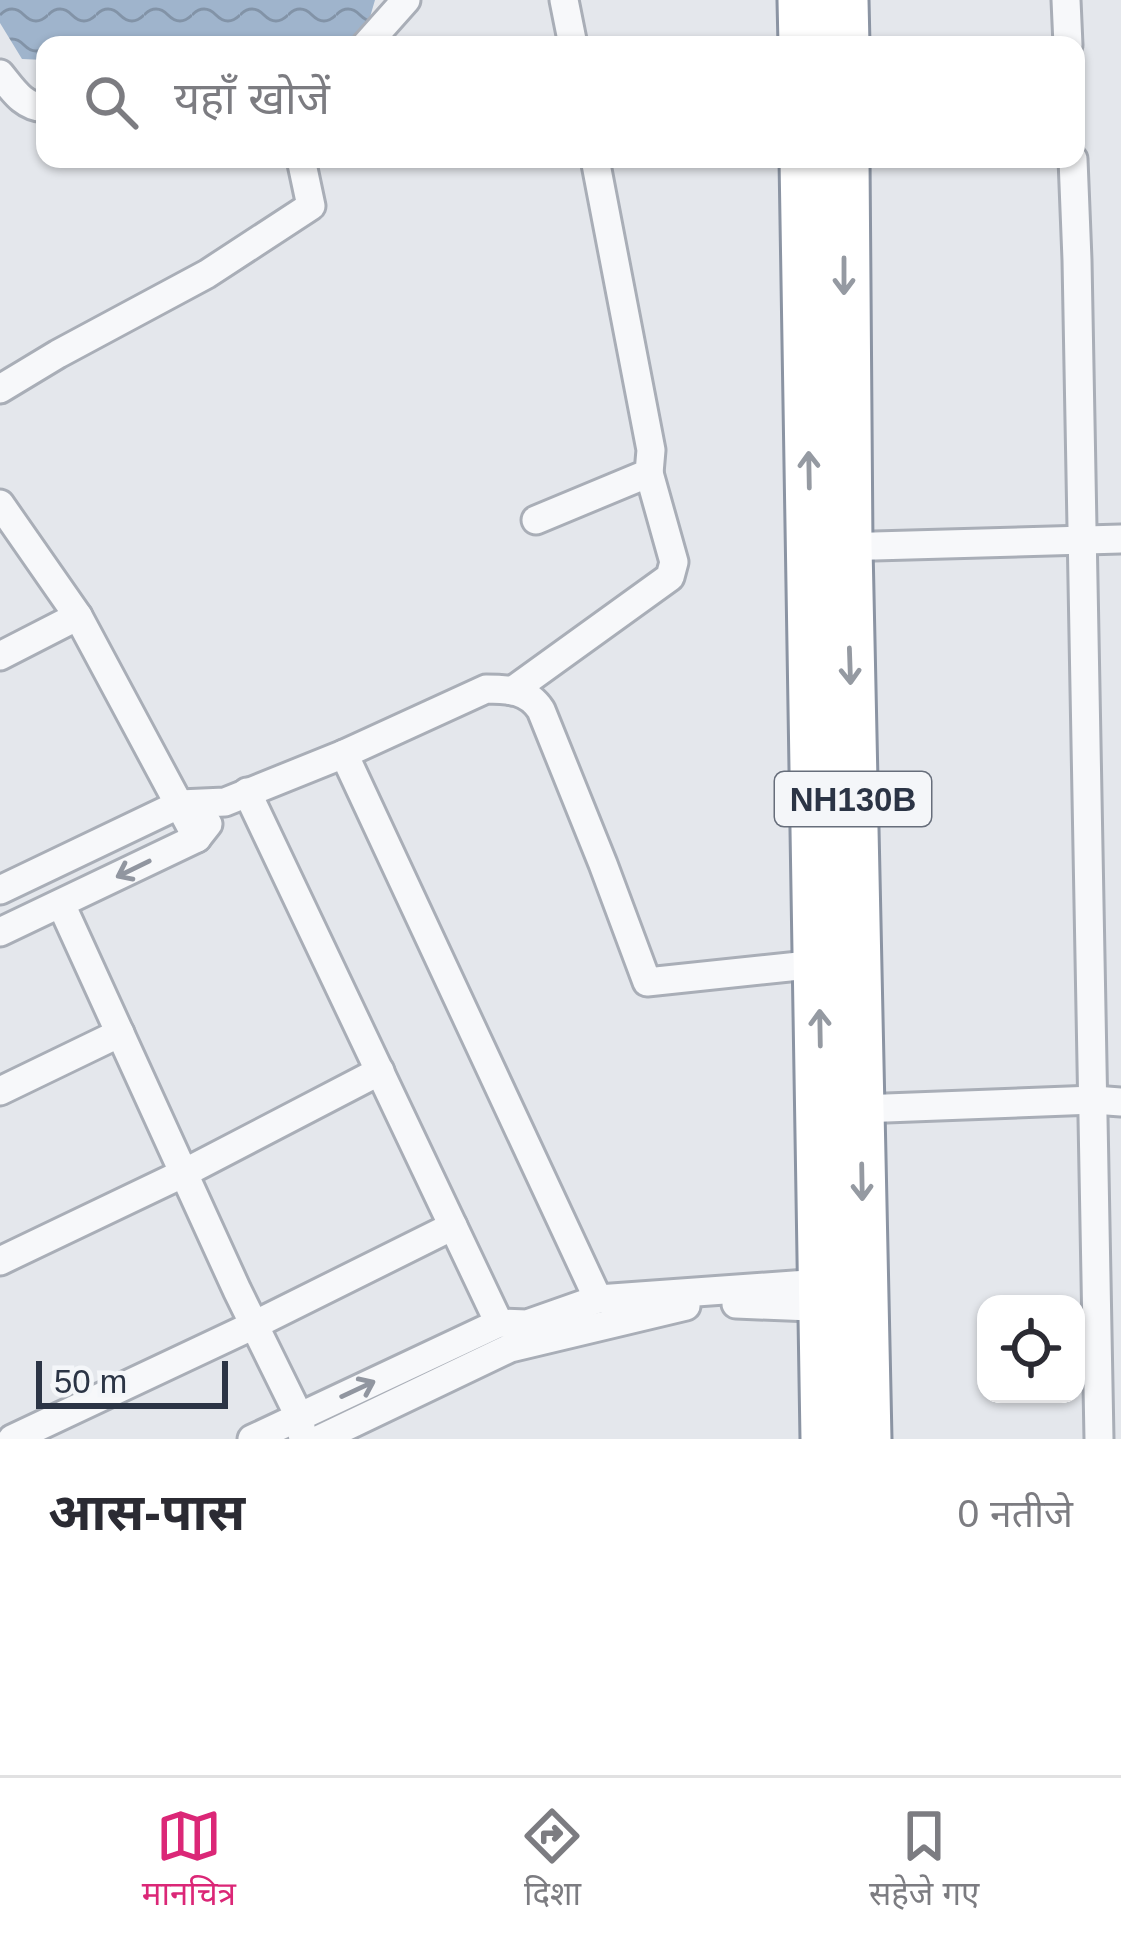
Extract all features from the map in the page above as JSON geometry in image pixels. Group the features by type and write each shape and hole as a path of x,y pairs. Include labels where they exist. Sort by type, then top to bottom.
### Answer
{"highway":[{"path":"804,0 805,36"},
{"path":"842,0 842,36"},
{"name":"NH130B","path":"807,168 860,1109 827,1439"},
{"name":"NH130B","path":"843,168 818,964 844,1295 866,1439"}],"street":[{"path":"373,36 406,0"},
{"path":"564,0 571,36"},
{"path":"1066,0 1068,36"},
{"path":"0,74 21,99 36,107"},
{"path":"0,389 207,274 311,206 303,168"},
{"path":"512,691 670,578 674,562 649,473 651,450 597,168"},
{"path":"1073,168 1082,541 1107,1101 1099,1439"},
{"path":"536,520 649,473"},
{"path":"0,504 78,616 197,838"},
{"path":"828,548 1121,539"},
{"path":"0,656 78,616"},
{"path":"0,890 180,804 236,797 486,689 512,691 534,700 541,710 646,982 818,964"},
{"path":"344,754 598,1299"},
{"path":"0,932 197,838 236,797"},
{"path":"236,797 380,1072 453,1226 512,1332"},
{"path":"61,904 301,1428"},
{"path":"0,1091 120,1033"},
{"path":"0,1261 380,1072"},
{"path":"860,1109 1107,1101"},
{"path":"12,1439 453,1226"},
{"path":"252,1439 301,1428 512,1332 598,1299 844,1295"},
{"path":"320,1439 512,1332 700,1303 844,1295"}],"water":[{"path":"0,0 375,0 364,36 36,36 36,60 22,59 0,23"}]}
